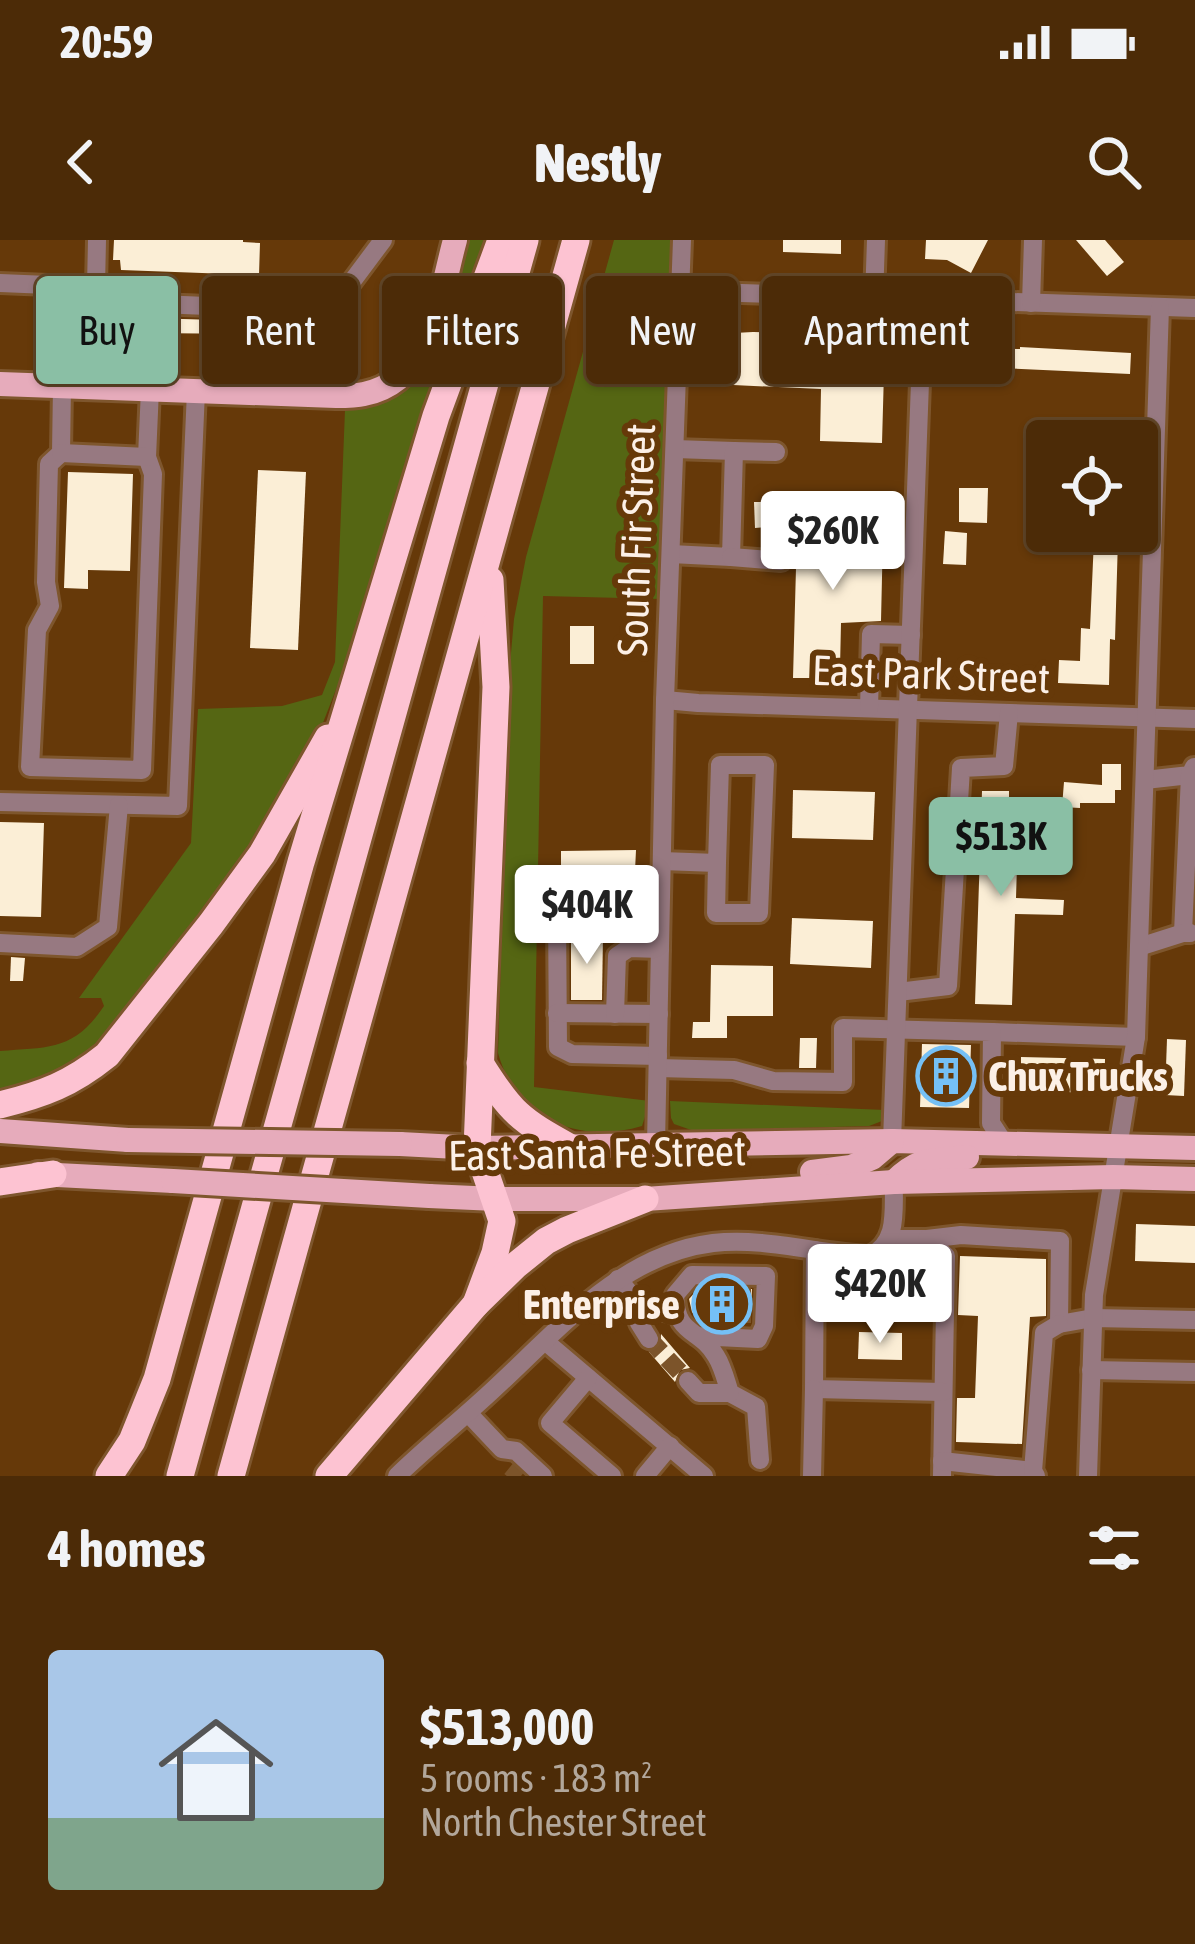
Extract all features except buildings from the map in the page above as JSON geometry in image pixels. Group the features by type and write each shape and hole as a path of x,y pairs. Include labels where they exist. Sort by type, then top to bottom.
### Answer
{"highway":[{"path":"110,1476 132,1441 157,1379 301,862 436,416 501,240"},
{"path":"180,1476 525,240"},
{"path":"231,1476 576,240"},
{"path":"476,1304 502,1220 477,1148 496,687 488,556"},
{"path":"0,1105 54,1090 107,1055 262,854 347,710"},
{"path":"480,1063 519,1118 572,1148"},
{"path":"0,1182 52,1174"},
{"path":"329,1476 476,1304 515,1266 567,1230 645,1199"}],"main road":[{"path":"0,384 367,394 407,371 427,341 455,240"},
{"name":"East Santa Fe Street","path":"0,1131 128,1140 477,1148 892,1141 1195,1148"},
{"path":"784,1188 817,1169 851,1167 872,1158 892,1141"},
{"path":"894,1182 911,1165 973,1156 1004,1143"},
{"name":"East Santa Fe Street","path":"0,1171 496,1199 645,1199 894,1182 1195,1179"}],"street":[{"path":"96,276 98,240"},
{"path":"178,305 330,311 383,240"},
{"name":"South Fir Street","path":"682,240 682,276"},
{"path":"875,276 876,240"},
{"path":"1031,303 1033,240"},
{"path":"0,284 36,285"},
{"path":"1012,303 1195,308"},
{"path":"1088,1476 1094,1295 1136,1037 1160,307"},
{"name":"South Fir Street","path":"656,1144 665,700 678,384"},
{"path":"892,1141 920,384"},
{"path":"61,453 62,386"},
{"path":"147,457 61,453 49,464 46,582 50,606 37,630 30,766 142,770 153,474 147,457 150,389"},
{"path":"0,802 178,806 196,391"},
{"path":"675,449 776,452"},
{"path":"731,557 734,451"},
{"path":"671,554 782,561 782,537"},
{"path":"869,708 871,634 911,635"},
{"name":"East Park Street","path":"665,700 1195,719"},
{"path":"898,992 949,986 961,768 1004,766 1009,713"},
{"path":"720,765 765,765 759,913 716,913 718,863 720,765"},
{"path":"1139,947 1189,933 1193,770 1145,780"},
{"path":"0,943 77,947 109,927 119,805"},
{"path":"662,861 718,863"},
{"path":"557,909 558,1047 572,1054 734,1070 773,1081 843,1082 843,1028 1136,1037"},
{"path":"615,1014 617,956 628,948 660,949"},
{"path":"557,1013 659,1014"},
{"path":"992,1032 992,1123 1004,1143"},
{"path":"401,1474 618,1279 649,1261 702,1245 744,1242 870,1256 883,1250 890,1239 894,1182"},
{"path":"890,1239 961,1235 1060,1240 1059,1324"},
{"path":"927,1239 946,1256 942,1468 1035,1473 1044,1334 1059,1324 1093,1318 1195,1320"},
{"path":"702,1245 706,1280"},
{"path":"812,1476 815,1250"},
{"path":"675,1313 675,1294 692,1275 743,1281 766,1276 764,1326 758,1339 741,1331 702,1332"},
{"path":"618,1279 638,1303 675,1313 702,1332 730,1393"},
{"path":"638,1303 639,1323 650,1339"},
{"path":"546,1342 704,1476"},
{"path":"1091,1370 1195,1372"},
{"path":"588,1378 550,1424 611,1476"},
{"path":"688,1381 699,1393 730,1393 756,1407 760,1460"},
{"path":"814,1389 943,1392"},
{"path":"468,1414 506,1458 515,1450 543,1476"},
{"path":"644,1476 670,1446"}],"green space":[{"path":"466,240 484,240 472,276 450,276"},
{"path":"614,240 672,240 671,276 604,276"},
{"path":"586,341 586,384 668,384 662,599 543,596 534,1087 650,1101 642,1126 618,1131 573,1129 535,1110 519,1095 498,1053 510,664 526,557"},
{"path":"402,384 438,384 352,649 315,743 234,876 94,1052 78,1066 0,1094 0,1051 59,1044 93,1021 104,1006 101,998 79,998 191,843 198,709 282,706 322,695 335,662 345,410 399,391"},
{"path":"670,1101 885,1110 882,1121 869,1126 694,1131 674,1124"}],"tunnel":[{"path":"706,1285 706,1322"},
{"path":"742,1287 742,1323"},
{"path":"649,1339 688,1381"},
{"path":"510,1467 521,1476"}],"place":[{"name":"Chux Trucks","path":"946,1076"},
{"name":"Enterprise","path":"722,1304"}]}
